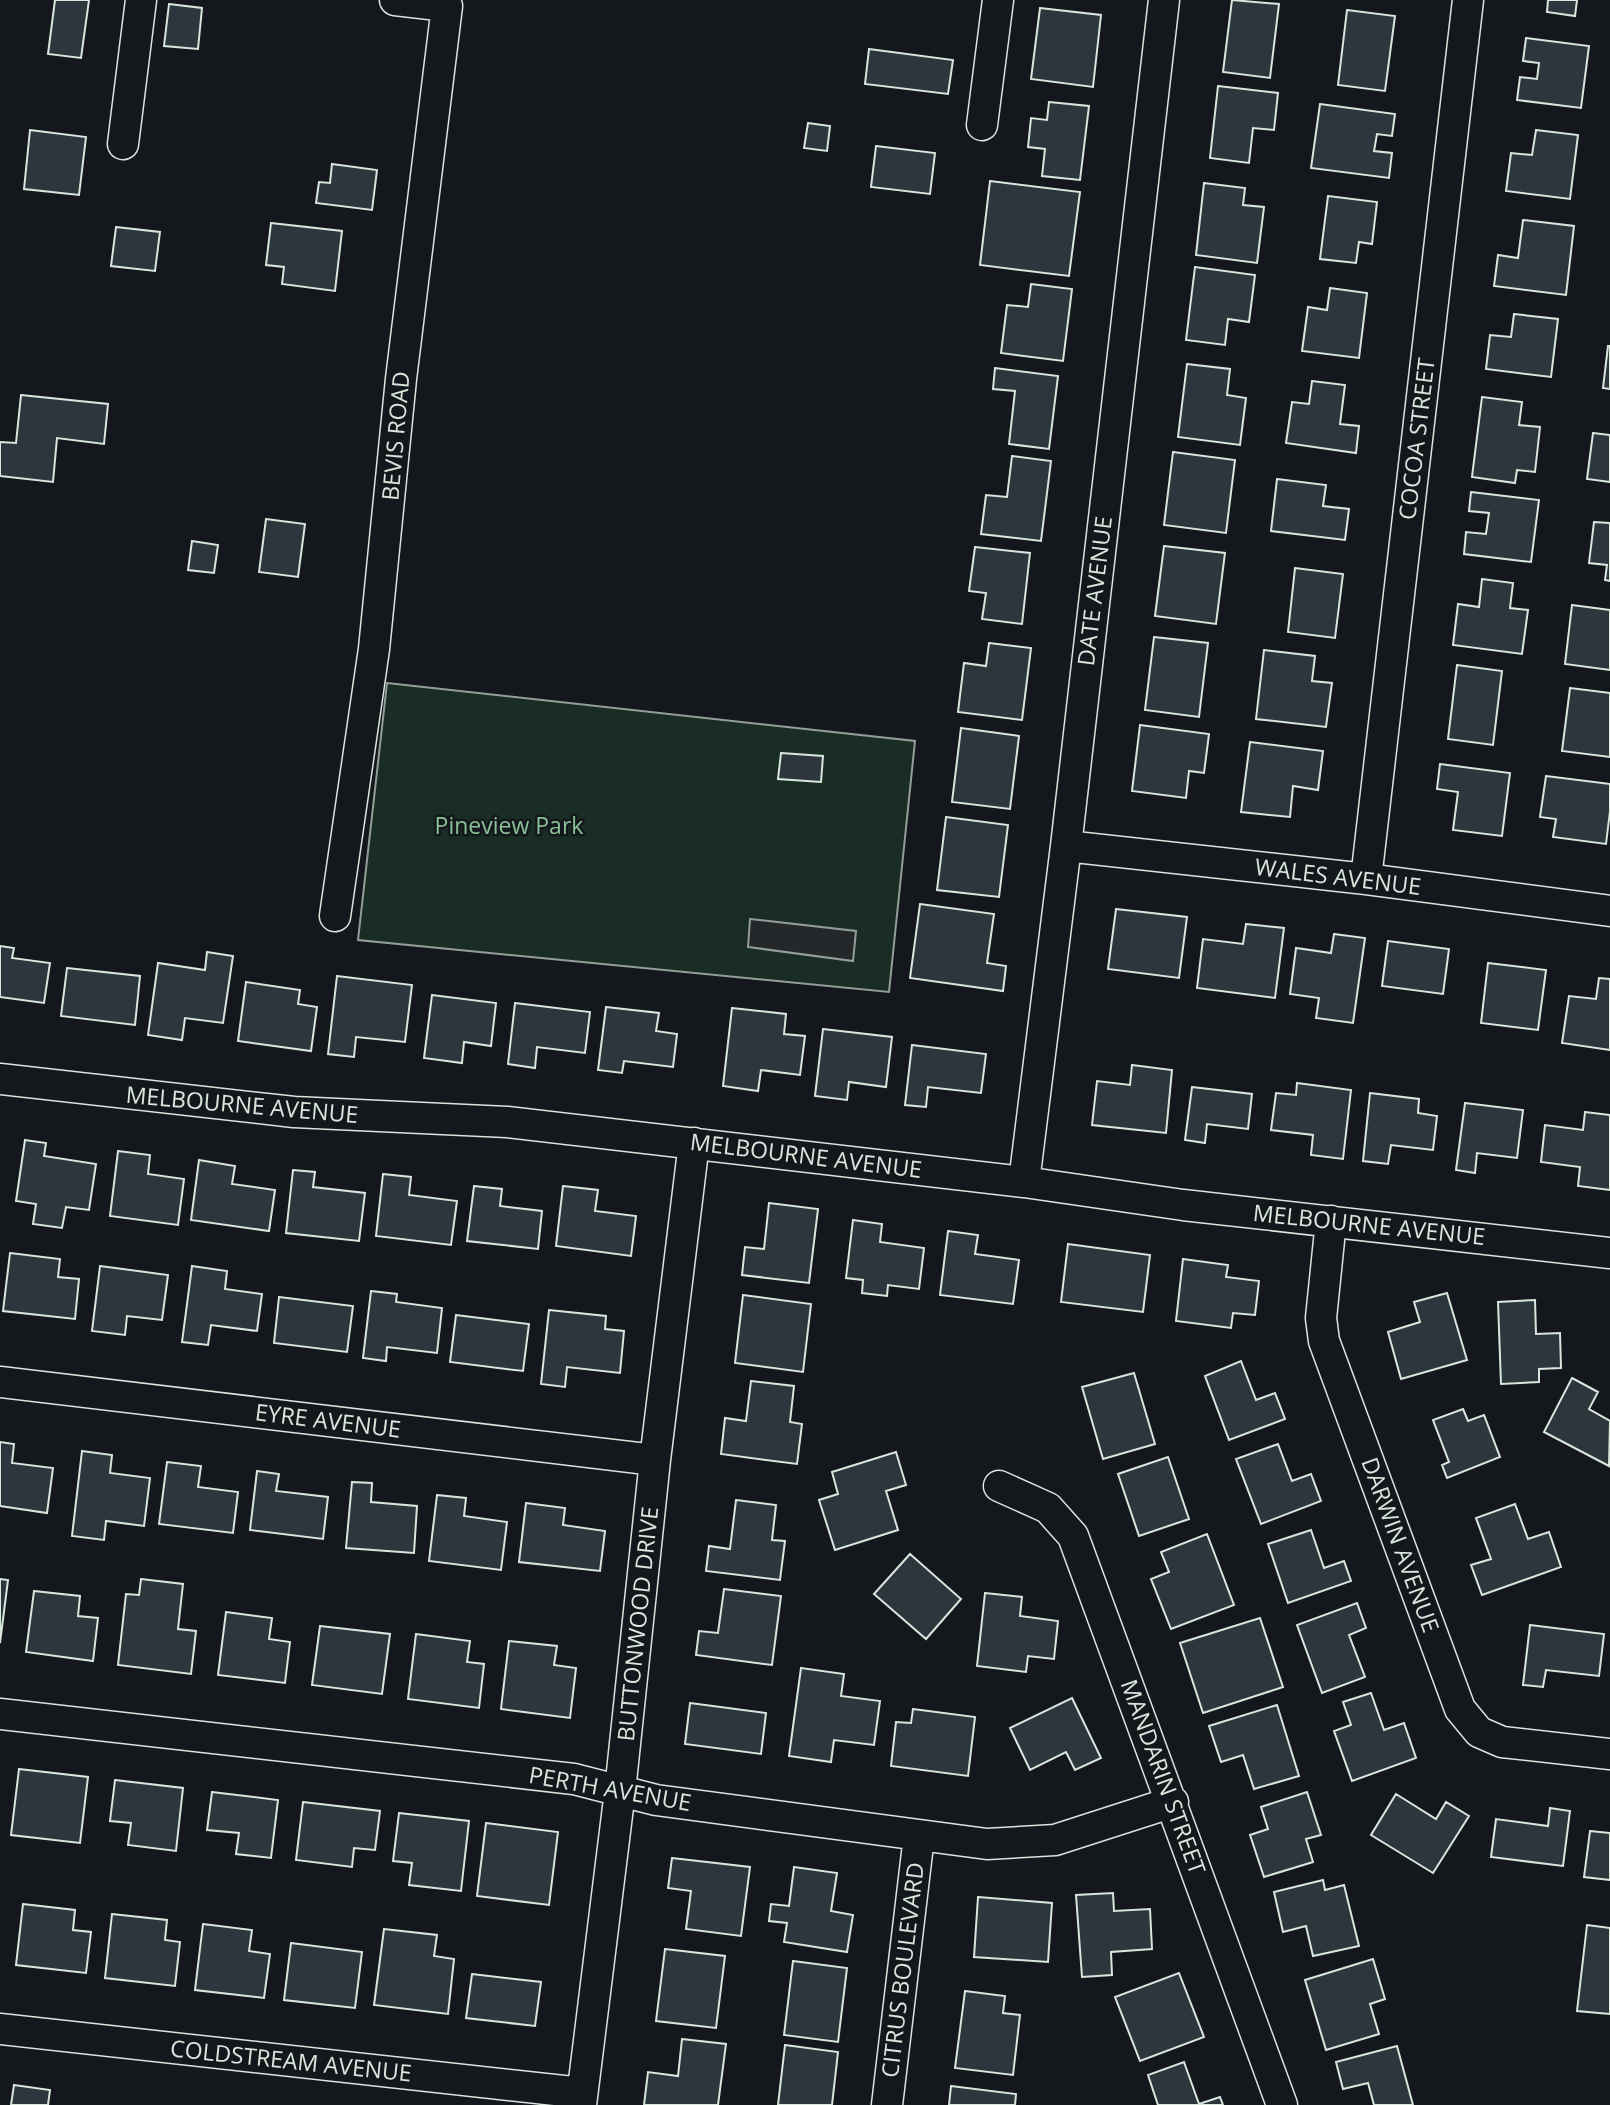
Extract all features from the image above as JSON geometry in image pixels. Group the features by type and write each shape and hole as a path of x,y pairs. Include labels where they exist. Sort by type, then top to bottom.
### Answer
{"street":[{"path":"123,144 141,0"},
{"name":"BEVIS ROAD","path":"335,916 374,649 401,379 447,6 395,0"},
{"path":"982,125 998,0"},
{"name":"DATE AVENUE","path":"1024,1182 1066,846 1164,0"},
{"name":"COCOA STREET","path":"1366,879 1468,0"},
{"name":"WALES AVENUE","path":"1066,846 1366,879 1610,911"},
{"name":"MELBOURNE AVENUE","path":"0,1079 231,1106 507,1122 1024,1182 1183,1205 1610,1253"},
{"name":"BUTTONWOOD DRIVE","path":"582,2099 694,1143"},
{"name":"DARWIN AVENUE","path":"1331,1221 1321,1318 1324,1341 1460,1709 1479,1732 1502,1742 1610,1754"},
{"name":"EYRE AVENUE","path":"0,1382 655,1460"},
{"name":"MANDARIN STREET","path":"999,1486 1048,1508 1073,1536 1282,2105"},
{"name":"PERTH AVENUE","path":"0,1713 574,1779 656,1800 987,1844 1055,1840 1172,1802"},
{"name":"CITRUS BOULEVARD","path":"887,2105 919,1836"},
{"name":"COLDSTREAM AVENUE","path":"0,2029 582,2099"}],"green space":[{"name":"Pineview Park","path":"387,683 915,741 889,992 358,940"}],"shaded area":[{"path":"750,919 856,931 853,961 748,947"}],"building":[{"path":"55,0 89,0 81,58 48,54"},
{"path":"1232,0 1279,4 1270,78 1223,72"},
{"path":"1548,0 1577,0 1575,16 1547,12"},
{"path":"169,4 202,8 198,49 164,46"},
{"path":"1040,8 1101,15 1093,87 1031,79"},
{"path":"1347,10 1395,16 1385,91 1338,85"},
{"path":"1526,38 1589,46 1581,108 1517,100 1520,77 1537,79 1539,63 1523,61"},
{"path":"869,49 953,60 948,94 865,84"},
{"path":"1218,86 1278,93 1274,130 1253,128 1249,163 1210,158"},
{"path":"1049,102 1089,106 1080,180 1042,176 1045,149 1028,147 1031,118 1047,120"},
{"path":"1320,104 1395,114 1392,136 1377,134 1374,151 1392,153 1389,178 1311,168"},
{"path":"808,123 830,126 827,151 804,148"},
{"path":"30,130 86,137 79,195 24,189"},
{"path":"1536,130 1578,135 1570,199 1506,191 1511,153 1532,155"},
{"path":"876,146 935,153 930,194 871,187"},
{"path":"332,164 377,170 372,210 316,203 319,182 330,183"},
{"path":"990,181 1080,192 1069,276 980,265"},
{"path":"1204,183 1245,188 1243,205 1264,207 1257,263 1196,255"},
{"path":"1328,196 1377,202 1372,244 1359,242 1356,263 1320,259"},
{"path":"1523,220 1574,226 1566,295 1494,286 1498,255 1518,258"},
{"path":"271,223 342,231 335,291 282,284 284,267 266,265"},
{"path":"116,227 160,232 155,271 111,266"},
{"path":"1195,267 1255,275 1249,322 1228,319 1225,345 1186,340"},
{"path":"1031,284 1072,289 1063,361 1001,353 1007,305 1028,307"},
{"path":"1330,288 1367,293 1359,358 1302,351 1308,307 1327,310"},
{"path":"1514,314 1558,319 1551,377 1486,369 1490,335 1511,337"},
{"path":"1610,346 1610,389 1603,388"},
{"path":"1187,364 1230,369 1227,395 1246,398 1240,445 1178,437"},
{"path":"995,368 1058,376 1049,449 1009,444 1015,391 993,389"},
{"path":"1312,381 1345,385 1340,424 1359,426 1356,453 1286,443 1292,402 1309,404"},
{"path":"21,395 108,404 104,444 57,438 53,482 0,476 0,442 16,443"},
{"path":"1482,397 1522,402 1519,425 1540,427 1535,472 1517,470 1515,483 1472,477"},
{"path":"1593,433 1610,435 1610,482 1587,479"},
{"path":"1173,452 1235,460 1226,533 1164,525"},
{"path":"1012,456 1051,461 1041,541 981,534 986,495 1007,497"},
{"path":"1277,479 1326,485 1323,506 1349,509 1345,540 1271,531"},
{"path":"1471,492 1539,500 1531,562 1464,554 1466,532 1486,534 1489,513 1469,511"},
{"path":"266,519 305,524 298,577 259,572"},
{"path":"1594,522 1610,523 1610,581 1605,580 1607,565 1589,563"},
{"path":"192,541 218,545 214,573 188,570"},
{"path":"1164,546 1225,553 1216,624 1155,616"},
{"path":"975,547 1030,553 1022,624 982,619 986,593 969,591"},
{"path":"1295,568 1343,574 1335,638 1288,632"},
{"path":"1482,579 1513,583 1510,608 1528,610 1522,654 1453,645 1458,604 1479,607"},
{"path":"1572,605 1610,610 1610,670 1565,664"},
{"path":"1154,637 1208,643 1199,717 1145,710"},
{"path":"989,643 1031,648 1022,720 958,712 964,663 986,666"},
{"path":"1264,650 1315,656 1312,681 1332,683 1326,727 1256,719"},
{"path":"1457,665 1502,671 1493,745 1448,739"},
{"path":"1570,688 1610,693 1610,757 1562,751"},
{"path":"1140,725 1209,734 1204,773 1189,771 1186,798 1132,791"},
{"path":"961,728 1019,736 1010,809 952,802"},
{"path":"1250,742 1323,751 1318,790 1293,786 1290,817 1241,812"},
{"path":"781,753 823,756 821,782 778,779"},
{"path":"1440,764 1510,773 1502,836 1453,830 1458,792 1437,789"},
{"path":"1546,776 1610,784 1606,844 1553,837 1556,819 1540,817"},
{"path":"946,817 1008,825 999,897 937,890"},
{"path":"920,904 994,914 987,963 1006,966 1003,991 910,978"},
{"path":"1116,909 1187,917 1179,978 1108,969"},
{"path":"1246,924 1284,928 1275,998 1197,988 1203,939 1243,944"},
{"path":"1334,934 1365,938 1353,1023 1316,1018 1319,998 1290,994 1296,948 1331,953"},
{"path":"1388,941 1449,949 1443,994 1382,986"},
{"path":"0,946 14,948 12,958 50,963 44,1003 0,997"},
{"path":"207,952 233,956 223,1023 185,1018 182,1040 148,1035 158,963 205,970"},
{"path":"1488,963 1546,970 1538,1030 1481,1023"},
{"path":"67,968 140,976 135,1025 61,1016"},
{"path":"337,976 412,985 405,1042 356,1037 354,1057 328,1054"},
{"path":"1599,978 1610,979 1610,1050 1562,1043 1569,996 1596,999"},
{"path":"246,982 300,990 298,1004 317,1007 311,1051 238,1041"},
{"path":"432,995 496,1003 491,1046 464,1042 462,1063 424,1058"},
{"path":"515,1003 590,1012 585,1053 537,1047 535,1068 508,1064"},
{"path":"606,1007 659,1013 656,1031 677,1034 673,1067 624,1061 622,1073 598,1070"},
{"path":"732,1008 786,1014 784,1034 805,1036 800,1075 761,1070 758,1091 723,1086"},
{"path":"823,1029 892,1037 886,1087 849,1082 847,1100 815,1096"},
{"path":"912,1045 986,1054 981,1093 928,1087 926,1107 905,1105"},
{"path":"1132,1065 1172,1070 1166,1133 1092,1125 1097,1081 1130,1085"},
{"path":"1297,1083 1351,1090 1343,1159 1311,1155 1313,1135 1271,1130 1276,1093 1296,1095"},
{"path":"1192,1087 1252,1094 1248,1129 1207,1124 1205,1143 1185,1140"},
{"path":"1370,1093 1419,1099 1418,1113 1437,1116 1433,1150 1391,1145 1388,1164 1363,1161"},
{"path":"1465,1103 1523,1110 1517,1158 1477,1153 1475,1173 1456,1170"},
{"path":"1585,1112 1610,1115 1610,1190 1578,1186 1580,1167 1541,1162 1545,1125 1583,1130"},
{"path":"25,1140 46,1143 44,1156 96,1164 89,1210 66,1207 62,1228 33,1224 36,1204 16,1201"},
{"path":"118,1151 150,1155 148,1174 184,1179 178,1225 110,1216"},
{"path":"199,1160 235,1166 232,1184 275,1190 269,1231 191,1220"},
{"path":"293,1170 315,1172 313,1187 365,1193 359,1241 286,1233"},
{"path":"383,1174 411,1177 409,1195 457,1201 451,1245 376,1236"},
{"path":"474,1186 502,1189 500,1206 542,1211 538,1249 467,1241"},
{"path":"563,1186 598,1190 595,1211 636,1216 631,1256 556,1246"},
{"path":"769,1203 818,1209 809,1283 742,1275 745,1247 764,1249"},
{"path":"853,1220 882,1224 880,1242 924,1248 919,1289 888,1285 887,1296 862,1293 863,1280 846,1278"},
{"path":"948,1231 978,1235 975,1254 1019,1260 1013,1304 940,1295"},
{"path":"1068,1244 1150,1255 1143,1312 1061,1302"},
{"path":"10,1253 60,1259 58,1277 79,1279 75,1319 3,1311"},
{"path":"1183,1259 1228,1265 1226,1277 1259,1281 1255,1315 1233,1313 1231,1328 1176,1321"},
{"path":"100,1266 168,1275 162,1320 127,1316 125,1335 92,1331"},
{"path":"192,1266 227,1271 225,1289 262,1294 257,1331 211,1325 208,1345 182,1342"},
{"path":"371,1291 397,1294 396,1302 442,1308 437,1353 387,1347 386,1361 363,1358"},
{"path":"1447,1293 1467,1360 1401,1379 1388,1332 1420,1322 1414,1302"},
{"path":"743,1295 811,1304 803,1372 735,1363"},
{"path":"279,1297 353,1306 347,1352 274,1343"},
{"path":"1535,1300 1536,1334 1560,1333 1561,1368 1539,1369 1539,1382 1501,1384 1498,1302"},
{"path":"549,1310 606,1316 605,1329 624,1331 620,1373 567,1367 565,1387 541,1384"},
{"path":"456,1315 529,1324 523,1371 450,1362"},
{"path":"1241,1361 1256,1400 1275,1393 1285,1419 1229,1440 1205,1376"},
{"path":"1134,1373 1155,1444 1103,1459 1082,1387"},
{"path":"1572,1378 1598,1392 1589,1409 1610,1421 1609,1466 1544,1432"},
{"path":"751,1381 794,1386 790,1422 802,1424 797,1464 721,1454 725,1418 746,1421"},
{"path":"1463,1409 1468,1421 1484,1415 1500,1457 1447,1478 1442,1465 1449,1462 1433,1420"},
{"path":"0,1442 14,1444 12,1463 53,1468 47,1513 0,1506"},
{"path":"1278,1444 1292,1481 1311,1474 1321,1501 1261,1524 1236,1459"},
{"path":"82,1451 112,1455 110,1473 150,1478 144,1526 106,1521 104,1540 72,1536"},
{"path":"896,1452 906,1485 886,1491 898,1530 835,1550 819,1500 838,1494 832,1472"},
{"path":"1168,1457 1189,1519 1139,1536 1118,1474"},
{"path":"167,1462 201,1466 198,1487 238,1492 233,1533 159,1524"},
{"path":"257,1471 279,1474 276,1491 328,1497 323,1539 250,1530"},
{"path":"352,1482 372,1483 371,1502 417,1506 414,1553 346,1548"},
{"path":"437,1495 466,1498 464,1516 507,1522 501,1570 429,1561"},
{"path":"736,1500 776,1505 772,1540 785,1541 780,1580 706,1571 709,1546 730,1549"},
{"path":"526,1503 565,1508 563,1525 605,1531 600,1571 519,1562"},
{"path":"1515,1504 1528,1539 1549,1532 1561,1567 1482,1595 1471,1565 1491,1559 1476,1518"},
{"path":"1311,1530 1324,1568 1344,1561 1351,1581 1288,1603 1268,1544"},
{"path":"1207,1534 1234,1605 1171,1629 1151,1579 1169,1572 1161,1552"},
{"path":"910,1554 961,1599 926,1639 874,1594"},
{"path":"0,1579 8,1580 0,1643"},
{"path":"141,1579 183,1584 178,1629 196,1631 191,1674 118,1665 126,1594 139,1595"},
{"path":"724,1589 781,1596 772,1665 696,1655 699,1631 718,1633"},
{"path":"34,1591 80,1596 78,1616 98,1618 93,1661 26,1652"},
{"path":"985,1593 1022,1597 1020,1616 1058,1621 1054,1659 1028,1656 1026,1672 977,1666"},
{"path":"1357,1603 1366,1628 1349,1635 1365,1677 1322,1693 1297,1625"},
{"path":"226,1612 272,1618 269,1639 290,1642 285,1683 218,1675"},
{"path":"1260,1618 1283,1687 1203,1713 1180,1643"},
{"path":"1530,1625 1604,1634 1599,1676 1546,1670 1543,1687 1523,1685"},
{"path":"320,1626 390,1634 382,1694 312,1685"},
{"path":"416,1634 470,1641 467,1662 484,1664 479,1708 408,1699"},
{"path":"509,1641 557,1646 554,1665 576,1668 570,1718 501,1709"},
{"path":"801,1668 844,1674 841,1696 880,1701 874,1745 834,1740 831,1762 789,1756"},
{"path":"1371,1693 1384,1730 1404,1723 1416,1758 1352,1781 1334,1731 1351,1725 1343,1702"},
{"path":"1072,1698 1101,1758 1075,1770 1066,1752 1030,1770 1010,1728"},
{"path":"690,1703 766,1713 761,1754 685,1744"},
{"path":"1277,1705 1299,1776 1254,1789 1243,1755 1221,1762 1209,1726"},
{"path":"913,1709 975,1717 968,1776 891,1766 896,1722 911,1723"},
{"path":"19,1769 88,1777 80,1843 11,1835"},
{"path":"115,1780 183,1788 176,1851 128,1845 131,1823 110,1821"},
{"path":"212,1792 278,1800 271,1858 236,1854 239,1833 207,1830"},
{"path":"1307,1792 1321,1835 1306,1839 1313,1862 1264,1877 1250,1835 1268,1829 1261,1807"},
{"path":"1396,1794 1436,1819 1446,1802 1469,1816 1433,1873 1371,1835"},
{"path":"303,1802 380,1811 375,1850 354,1848 352,1867 296,1860"},
{"path":"1550,1808 1570,1811 1563,1866 1491,1857 1496,1819 1548,1826"},
{"path":"399,1813 469,1821 461,1891 409,1885 412,1863 393,1861"},
{"path":"486,1823 558,1832 549,1905 477,1896"},
{"path":"1590,1831 1610,1833 1610,1880 1584,1877"},
{"path":"672,1858 750,1867 741,1936 686,1929 691,1891 668,1888"},
{"path":"794,1867 837,1873 831,1911 853,1915 847,1952 784,1942 787,1923 769,1921 771,1904 789,1906"},
{"path":"1323,1880 1325,1890 1344,1885 1359,1946 1313,1956 1306,1926 1283,1932 1274,1892"},
{"path":"1113,1893 1114,1911 1150,1909 1152,1949 1111,1952 1112,1975 1082,1977 1076,1895"},
{"path":"978,1897 1052,1903 1048,1962 974,1957"},
{"path":"23,1904 75,1910 73,1930 91,1932 86,1973 16,1965"},
{"path":"112,1914 167,1920 165,1940 180,1942 175,1986 105,1978"},
{"path":"203,1924 252,1930 249,1951 270,1954 264,1998 195,1990"},
{"path":"1587,1925 1610,1928 1610,2014 1577,2011"},
{"path":"384,1929 437,1935 434,1956 454,1959 448,2014 374,2005"},
{"path":"291,1943 362,1952 355,2008 284,2000"},
{"path":"665,1949 725,1956 716,2028 656,2021"},
{"path":"1373,1959 1385,1999 1370,2004 1379,2034 1326,2050 1305,1980"},
{"path":"793,1961 847,1968 838,2042 784,2035"},
{"path":"1179,1973 1204,2037 1140,2061 1115,1997"},
{"path":"472,1974 541,1982 535,2026 466,2018"},
{"path":"965,1991 1005,1996 1003,2013 1020,2015 1013,2075 955,2068"},
{"path":"682,2039 726,2044 718,2105 644,2105 648,2072 678,2076"},
{"path":"785,2045 838,2052 832,2105 778,2105"},
{"path":"1397,2046 1413,2105 1374,2105 1368,2083 1343,2089 1336,2062"},
{"path":"1184,2062 1199,2104 1220,2097 1223,2105 1158,2105 1148,2075"},
{"path":"14,2085 50,2090 48,2105 11,2105"},
{"path":"951,2086 1016,2094 1015,2105 949,2105"}]}
